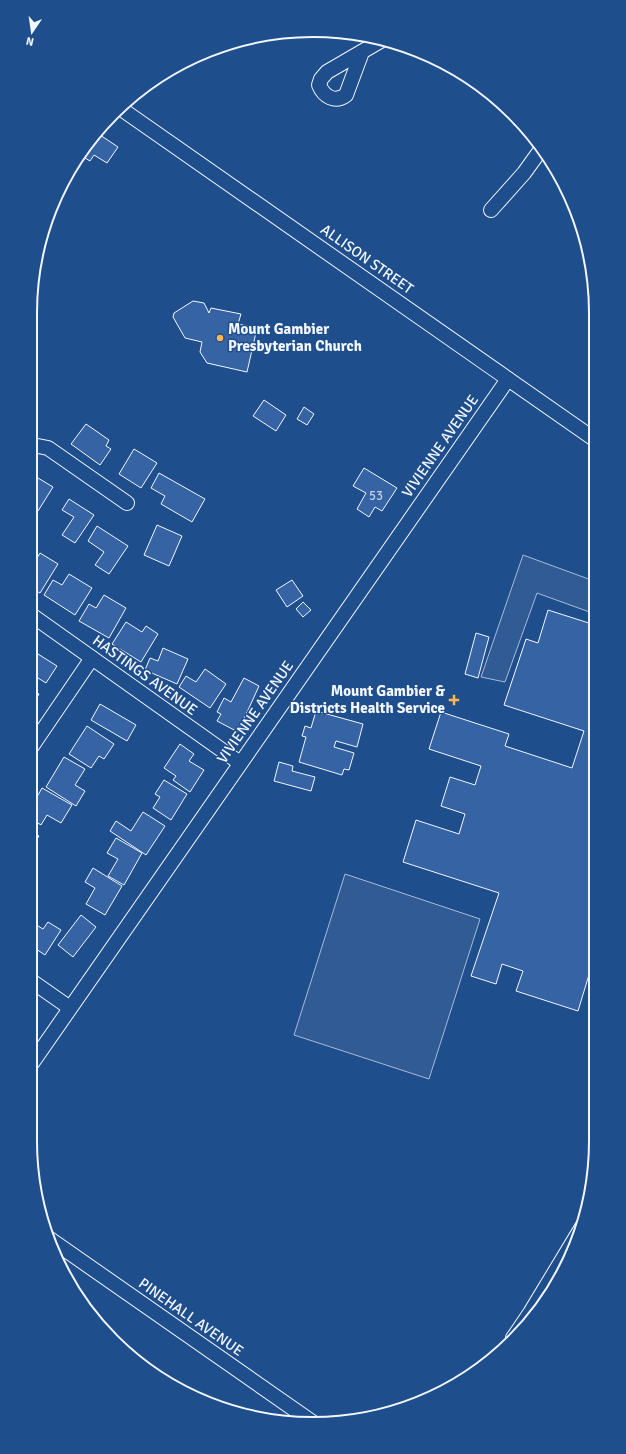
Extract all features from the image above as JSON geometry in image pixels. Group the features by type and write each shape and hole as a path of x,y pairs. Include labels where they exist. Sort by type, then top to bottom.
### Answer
{"street":[{"path":"362,52 375,44"},
{"name":"ALLISON STREET","path":"125,111 589,436"},
{"path":"491,210 516,183 538,154"},
{"name":"VIVIENNE AVENUE","path":"37,1056 508,379"},
{"path":"37,446 48,448 127,503"},
{"name":"HASTINGS AVENUE","path":"37,619 240,763"},
{"path":"37,739 92,658"},
{"path":"37,985 70,1008"},
{"name":"PINEHALL AVENUE","path":"57,1243 304,1417"},
{"path":"536,1302 563,1258"}],"shaded area":[{"path":"523,555 589,579 589,612 537,593 505,682 481,677"},
{"path":"345,874 480,919 429,1079 294,1035"}],"building":[{"path":"101,136 118,147 107,163 94,155 90,161 85,158"},
{"path":"193,301 204,303 209,313 211,308 241,314 238,324 257,328 247,372 207,363 200,352 202,342 185,338 173,317 174,313"},
{"path":"264,400 286,415 276,431 253,416"},
{"path":"304,407 314,414 307,425 297,419"},
{"path":"86,424 109,440 106,446 111,449 100,465 71,444"},
{"path":"134,449 157,463 141,488 119,474"},
{"path":"364,468 397,488 382,511 375,507 369,517 357,509 366,493 353,486"},
{"path":"159,473 205,499 192,522 161,504 165,496 151,488"},
{"path":"37,477 53,487 37,510"},
{"path":"69,499 94,515 75,543 62,535 74,517 62,510"},
{"path":"157,525 182,536 169,566 144,555"},
{"path":"97,526 128,546 109,574 95,565 104,552 88,541"},
{"path":"40,553 58,564 40,593 37,591 37,558"},
{"path":"69,574 92,588 75,615 44,595 53,580 62,585"},
{"path":"292,580 303,596 287,607 276,590"},
{"path":"104,595 126,608 109,638 79,621 89,604 96,608"},
{"path":"303,602 311,610 303,617 296,609"},
{"path":"548,610 589,623 589,975 578,1011 516,991 523,971 502,964 496,984 471,976 499,893 403,862 416,820 459,834 465,814 441,806 450,777 475,785 481,766 429,749 441,712 509,734 505,746 572,768 584,731 504,705 526,639 538,643"},
{"path":"126,622 142,632 146,626 158,634 141,662 112,644"},
{"path":"476,633 489,637 478,678 465,674"},
{"path":"163,648 188,659 177,684 145,670 150,658 158,661"},
{"path":"37,653 57,666 46,683 37,677"},
{"path":"205,669 226,684 210,708 179,687 186,676 196,682"},
{"path":"244,678 259,686 238,732 217,721 221,714 217,712 224,698 231,702"},
{"path":"100,704 136,725 127,741 91,720"},
{"path":"316,711 363,724 357,747 336,741 334,747 354,753 349,770 344,769 342,775 299,762 306,737 302,736 305,726 311,728"},
{"path":"87,726 114,744 104,759 99,756 91,768 69,754"},
{"path":"180,744 194,754 189,761 204,770 190,792 173,780 176,776 164,768"},
{"path":"64,757 85,769 75,785 85,791 76,806 46,787"},
{"path":"279,762 293,766 292,771 315,777 311,791 274,781"},
{"path":"164,780 187,794 171,820 153,808 160,797 155,794"},
{"path":"42,788 72,805 61,823 47,815 41,825 37,822 37,797"},
{"path":"143,812 165,826 146,855 110,831 116,821 131,831"},
{"path":"116,838 142,853 124,885 108,876 118,859 107,853"},
{"path":"93,868 122,886 105,915 86,904 95,888 85,882"},
{"path":"81,915 96,927 73,957 58,945"},
{"path":"48,922 61,930 45,955 37,950 37,925 43,929"}],"place":[{"name":"Mount Gambier Presbyterian Church","path":"220,338"},
{"name":"Mount Gambier & Districts Health Service","path":"454,700"}]}
